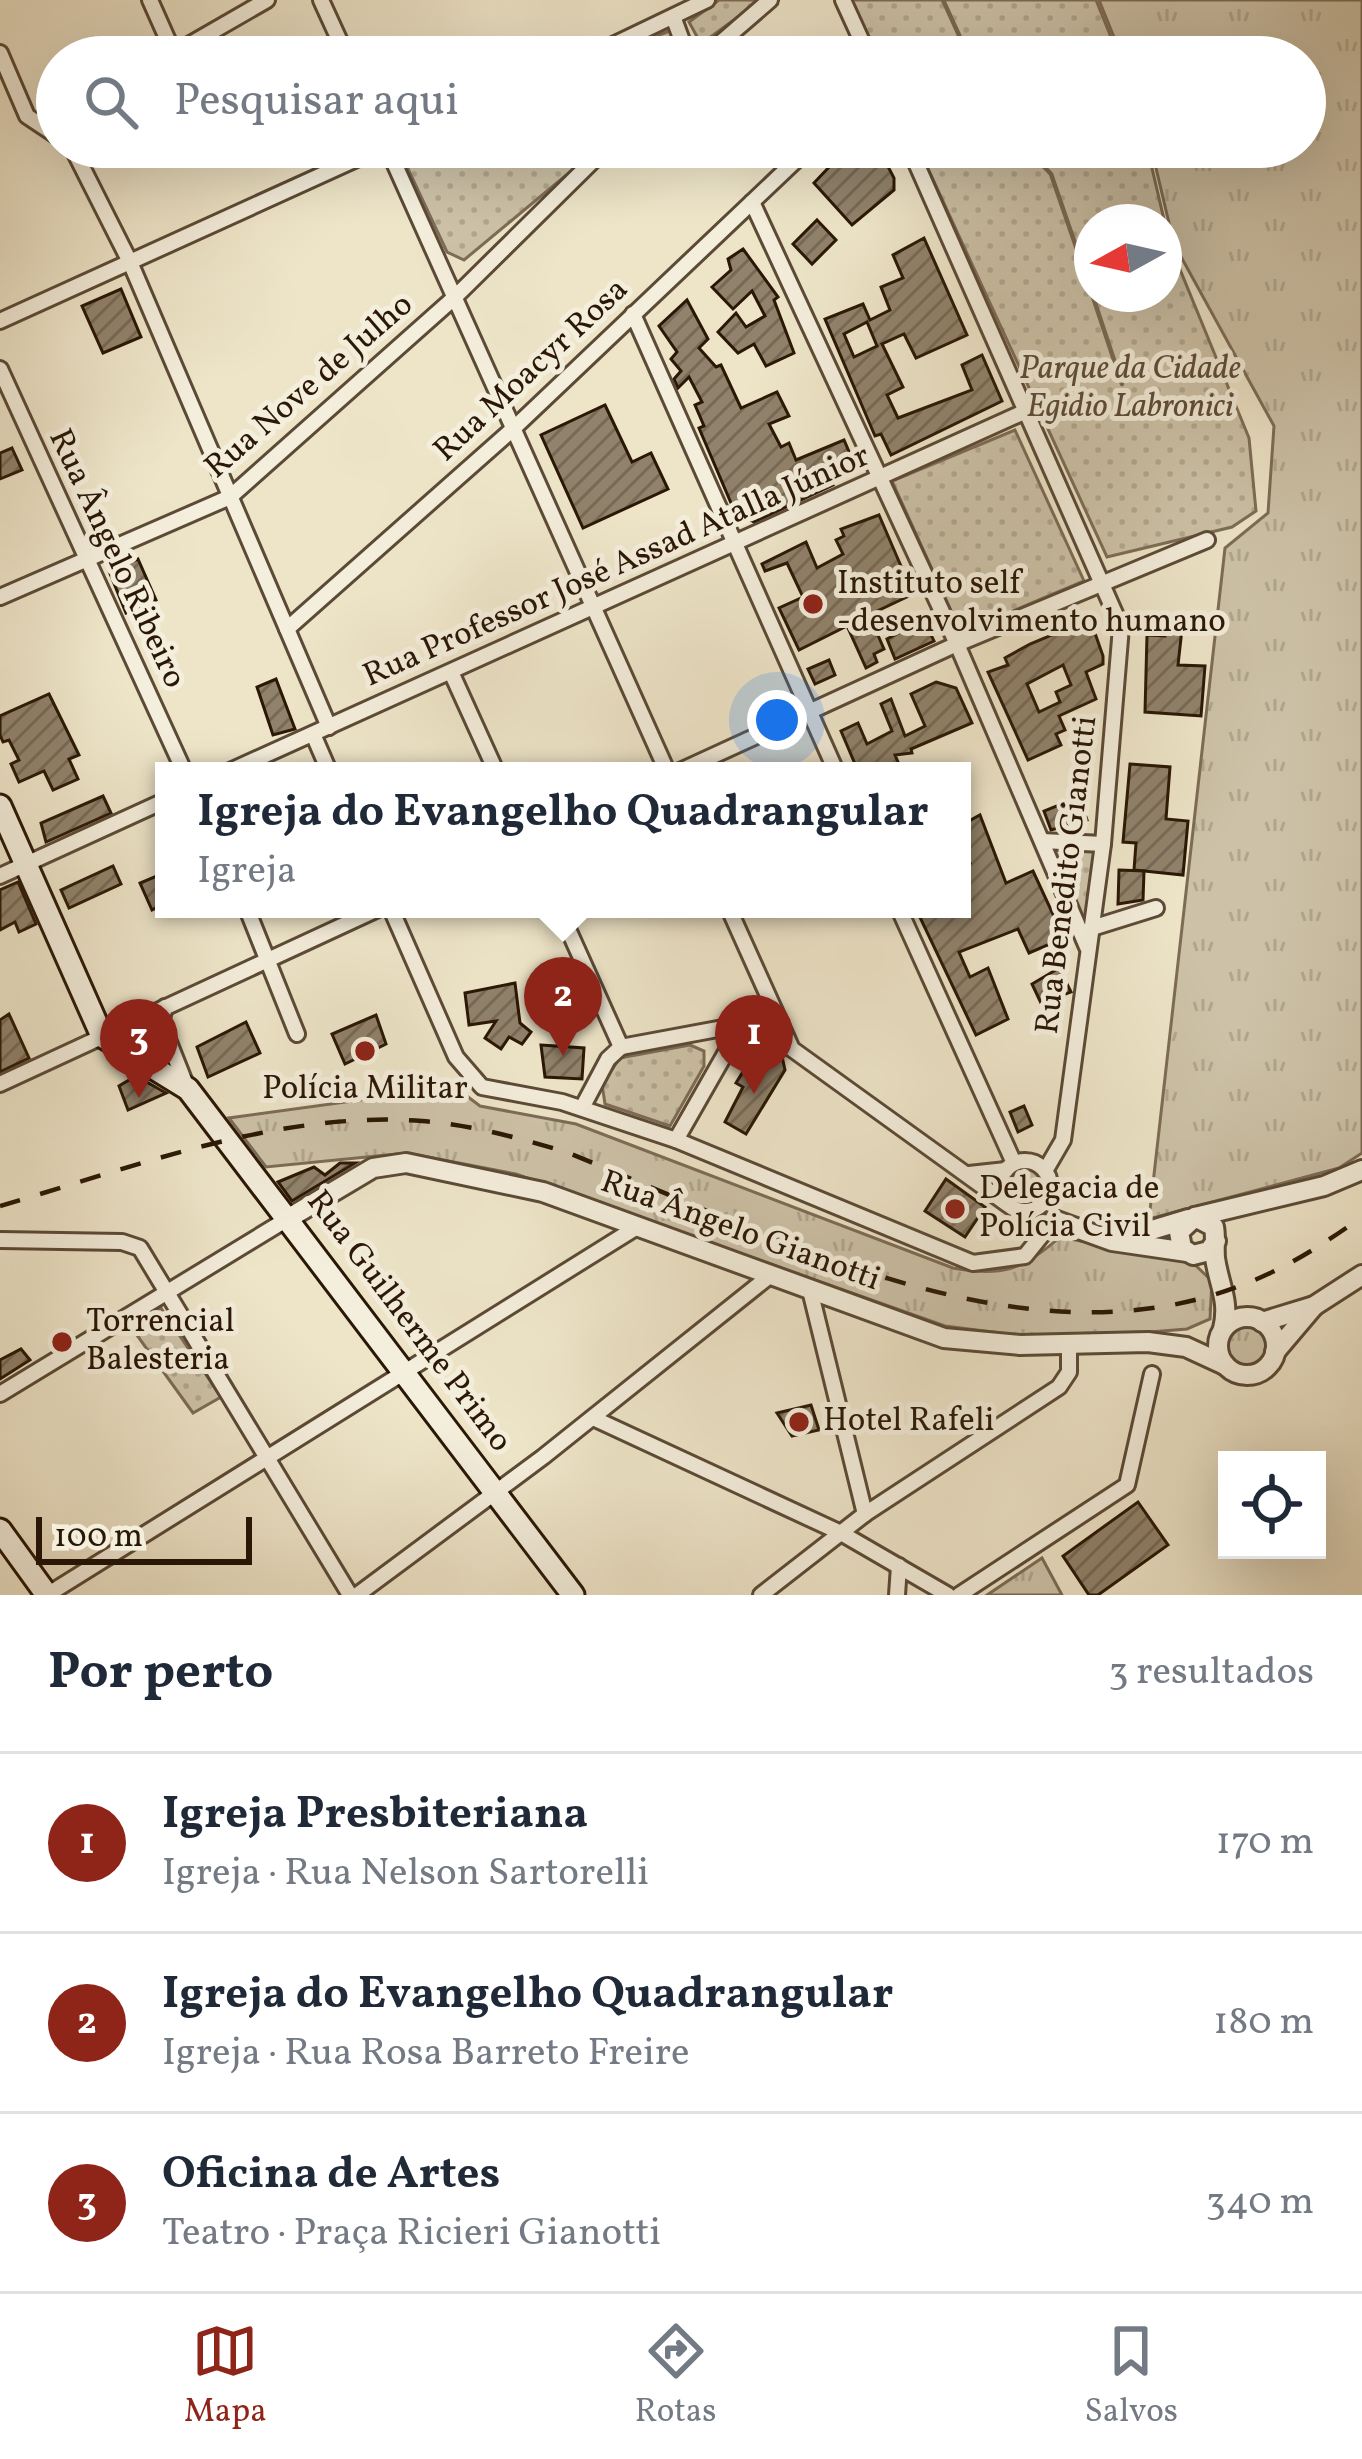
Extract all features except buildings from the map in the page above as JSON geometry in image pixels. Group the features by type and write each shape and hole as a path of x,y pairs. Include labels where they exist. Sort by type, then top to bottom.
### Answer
{"main road":[{"path":"0,806 102,1036 188,1089"},
{"name":"Rua Guilherme Primo","path":"188,1089 573,1595"},
{"path":"0,1531 47,1595"}],"street":[{"path":"150,0 164,36"},
{"path":"205,36 267,0"},
{"path":"321,0 337,36"},
{"path":"636,36 706,0"},
{"path":"728,36 770,0"},
{"path":"843,0 859,36"},
{"path":"674,19 680,36"},
{"path":"0,53 26,116 36,122"},
{"path":"83,168 130,262 329,727"},
{"path":"0,321 338,168"},
{"path":"395,168 664,762"},
{"name":"Rua Nove de Julho","path":"0,597 230,497 454,297 586,168"},
{"name":"Rua Moacyr Rosa","path":"287,629 514,428 788,168"},
{"name":"Rua Benedito Gianotti","path":"918,168 1121,630 1103,844 1063,1140 1045,1172"},
{"path":"752,202 957,644 1089,951"},
{"path":"632,314 832,762"},
{"name":"Rua Ângelo Ribeiro","path":"0,370 180,762"},
{"name":"Rua Professor José Assad Atalla Júnior","path":"250,762 1026,411"},
{"path":"700,762 957,644 1207,540"},
{"path":"452,671 492,762"},
{"path":"313,734 325,762"},
{"path":"0,876 155,805"},
{"path":"1042,841 1103,844"},
{"path":"1092,928 1156,908"},
{"path":"251,918 297,1034"},
{"path":"0,1084 358,918"},
{"path":"395,918 468,1075 493,1090 582,1108 676,1140 973,1263 1025,1256 1054,1220"},
{"path":"563,918 622,1047"},
{"path":"732,918 792,1049 1014,1207 1112,1241 1190,1254 1209,1251 1237,1209"},
{"path":"903,918 1010,1166 1000,1190 1014,1207"},
{"path":"165,1006 161,1022 188,1089"},
{"path":"582,1108 608,1059 622,1047 777,1018"},
{"path":"676,1140 741,1026"},
{"name":"Rua Ângelo Gianotti","path":"289,1218 373,1168 398,1162 543,1192 944,1338 1070,1346 1148,1342 1186,1347 1225,1365"},
{"path":"969,1174 1033,1162 1045,1172 1054,1220"},
{"path":"1112,1241 1324,1186 1362,1170"},
{"path":"1014,1207 1038,1207 1048,1195"},
{"path":"0,1394 289,1218"},
{"path":"1192,1218 1209,1221 1216,1237 1219,1271 1229,1303 1218,1351 1225,1365 1251,1375 1268,1365 1314,1306 1362,1275"},
{"path":"1192,1218 1178,1238 1190,1254 1219,1271"},
{"path":"47,1595 637,1227"},
{"path":"0,1240 134,1244 170,1290 354,1595 593,1418 772,1274"},
{"path":"810,1290 865,1514"},
{"path":"1229,1303 1272,1333 1275,1352"},
{"path":"1222,1332 1237,1319 1258,1320 1314,1306"},
{"name":"Rua Ângelo Gianotti","path":"1186,1347 1222,1332"},
{"path":"761,1595 865,1514 1059,1387 1069,1372 1070,1346"},
{"path":"959,1595 1127,1486 1152,1374"},
{"path":"593,1418 842,1532 947,1595"},
{"path":"897,1595 899,1566"}],"green space":[{"path":"719,0 761,0 712,36 697,36 689,22"},
{"path":"850,0 1096,0 1111,36 866,36"},
{"path":"1099,0 1362,0 1362,1153 1339,1168 1149,1219 1225,548 1268,513 1274,426 1182,259 1182,204 1165,204 1156,168 1326,168 1326,36 1114,36"},
{"path":"575,168 464,260 447,252 408,169"},
{"name":"Parque da Cidade Egidio Labronici","path":"928,168 1152,168 1160,204 1074,204 1074,312 1182,312 1182,274 1249,438 1256,511 1232,527 1107,557"},
{"path":"1015,430 1084,581 961,633 892,481"},
{"path":"1050,847 1096,849 1086,930"},
{"path":"690,1045 704,1051 704,1066 670,1126 605,1104 602,1084 620,1058"},
{"path":"455,1087 480,1106 576,1124 953,1268 985,1272 1011,1268 1060,1237 1193,1263 1212,1281 1210,1319 1187,1329 1100,1336 1016,1335 945,1326 516,1174 407,1153 266,1167 229,1118"},
{"path":"1025,1168 1038,1174 1044,1187 1038,1200 1025,1206 1012,1200 1006,1187 1012,1174"},
{"path":"161,1308 221,1397 193,1413 131,1327"},
{"path":"1246,1323 1261,1329 1267,1344 1261,1359 1246,1365 1231,1359 1225,1344 1231,1329"},
{"path":"1042,1558 1062,1595 987,1595"}],"waterway":[{"path":"943,0 959,36"},
{"path":"1045,168 1074,241"},
{"path":"1098,312 1122,384"}],"railway":[{"path":"0,1206 155,1159 262,1133 315,1124 422,1121 477,1129 566,1152 821,1256 911,1285 1001,1305 1092,1312 1181,1303 1268,1274 1362,1217"}],"place":[{"name":"Instituto self -desenvolvimento humano","path":"813,604"},
{"name":"Polícia Militar","path":"365,1051"},
{"name":"Igreja do Evangelho Quadrangular","path":"563,1056"},
{"name":"Igreja Presbiteriana","path":"754,1094"},
{"name":"Oficina de Artes","path":"139,1098"},
{"name":"Delegacia de Polícia Civil","path":"955,1209"},
{"name":"Torrencial Balesteria","path":"62,1342"},
{"name":"Hotel Rafeli","path":"799,1422"}]}
